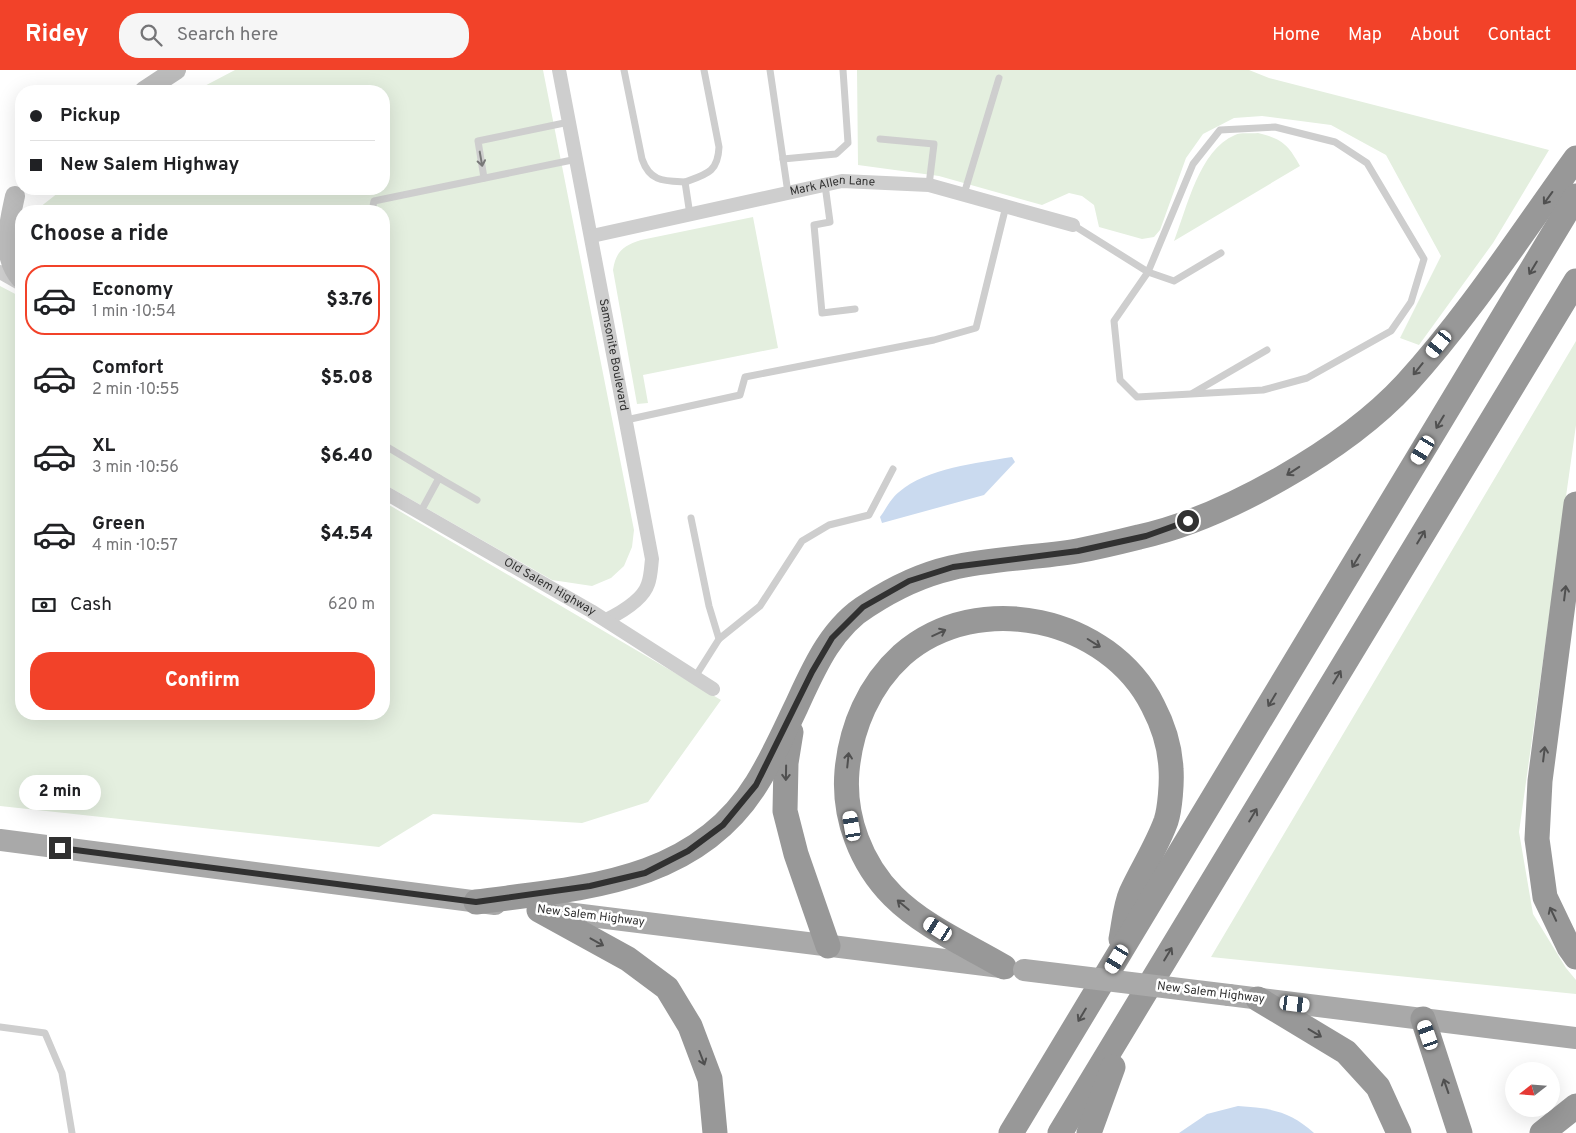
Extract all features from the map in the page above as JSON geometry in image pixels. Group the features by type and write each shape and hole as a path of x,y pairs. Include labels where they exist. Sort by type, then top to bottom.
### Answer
{"highway":[{"path":"476,902 590,886 645,873 688,851 723,825 756,785 796,708 812,672 832,638 863,607 909,581 953,567 1078,551 1146,536 1202,516 1276,482 1352,432 1405,385 1436,348 1473,302 1576,158"},
{"path":"1011,1133 1576,196"},
{"path":"1060,1133 1576,281"},
{"path":"1576,504 1540,781 1537,839 1546,897 1568,946 1576,957"},
{"path":"1014,969 916,915 892,896 875,874 862,852 852,826 847,800 850,748 856,724 869,697 885,672 904,654 925,640 950,628 976,621 1000,618 1024,619 1051,624 1076,633 1098,645 1131,672 1144,687 1164,727 1171,769 1167,819 1130,896 1117,959"},
{"path":"796,708 786,763 785,811 796,854 828,946"},
{"path":"539,910 628,959 666,988 690,1026 710,1079 715,1133"},
{"path":"1258,999 1346,1052 1378,1087 1399,1133"},
{"path":"1089,1133 1134,1011"},
{"path":"1423,1019 1460,1133"},
{"path":"1542,1133 1576,1106"}],"main road":[{"path":"153,85 176,70"},
{"path":"0,209 16,195"},
{"path":"15,207 7,232 8,250 15,270"},
{"name":"New Salem Highway","path":"0,840 539,910 1576,1038"}],"street":[{"name":"Samsonite Boulevard","path":"559,70 652,559 648,585 619,614 606,620"},
{"name":"Mark Allen Lane","path":"592,236 842,181 929,184 1073,225"},
{"path":"0,272 15,281"},
{"name":"Old Salem Highway","path":"390,496 606,620 713,688"}],"lane":[{"path":"624,70 642,159 647,171 660,180 685,182 708,173 715,167 718,159 719,147 704,70"},
{"path":"770,70 788,193"},
{"path":"783,159 836,154 848,143 843,70"},
{"path":"964,194 999,78"},
{"path":"484,178 478,140 569,122"},
{"path":"1275,127 1335,142 1367,163 1424,259 1411,302 1392,332 1307,378 1263,390 1137,397 1120,380 1114,321 1148,272 1193,164 1220,130 1275,127"},
{"path":"880,139 934,144 929,184"},
{"path":"373,205 374,201 577,159"},
{"path":"685,182 690,214"},
{"path":"825,185 830,222 814,225 822,312 855,309"},
{"path":"626,420 740,395 745,377 934,340 976,328 1006,206"},
{"path":"1073,225 1148,272 1174,281 1221,253"},
{"path":"1191,394 1267,350"},
{"path":"390,449 477,500"},
{"path":"695,677 719,639 760,606 802,540 829,525 868,515 893,469"},
{"path":"420,513 439,478"},
{"path":"691,518 709,606 719,639"},
{"path":"0,1027 45,1033 62,1073 72,1133"}],"green space":[{"path":"235,70 543,70 634,530 632,547 624,566 611,578 592,586 552,580 390,487 390,205 43,205 55,195 390,195 390,85 206,85"},
{"path":"857,70 1249,70 1269,78 1549,150 1493,243 1419,345 1400,338 1441,256 1386,155 1331,125 1262,116 1234,118 1203,134 1186,158 1160,230 1154,237 1142,239 1099,227 1094,205 1082,196 1069,193 1042,205 939,176 858,165"},
{"path":"1258,133 1279,140 1288,147 1300,166 1174,241 1196,181 1212,153 1235,135"},
{"path":"753,217 778,348 643,375 648,403 637,404 613,270 618,254 625,247 641,240"},
{"path":"0,286 15,294 15,720 390,720 390,506 721,700 648,802 582,823 433,814 379,847 0,806"},
{"path":"1576,341 1576,425 1519,832 1533,914 1566,968 1576,980 1576,994 1211,957"}],"water":[{"path":"1012,457 1015,462 984,495 882,523 880,517 891,500 910,484 938,472 968,464"},
{"path":"1238,1106 1260,1108 1288,1115 1314,1133 1179,1133 1207,1114"}],"route":[{"path":"60,848 476,902 590,886 645,873 688,851 723,825 756,785 796,708 812,672 832,638 863,607 909,581 953,567 1078,551 1146,536 1188,521"}]}
